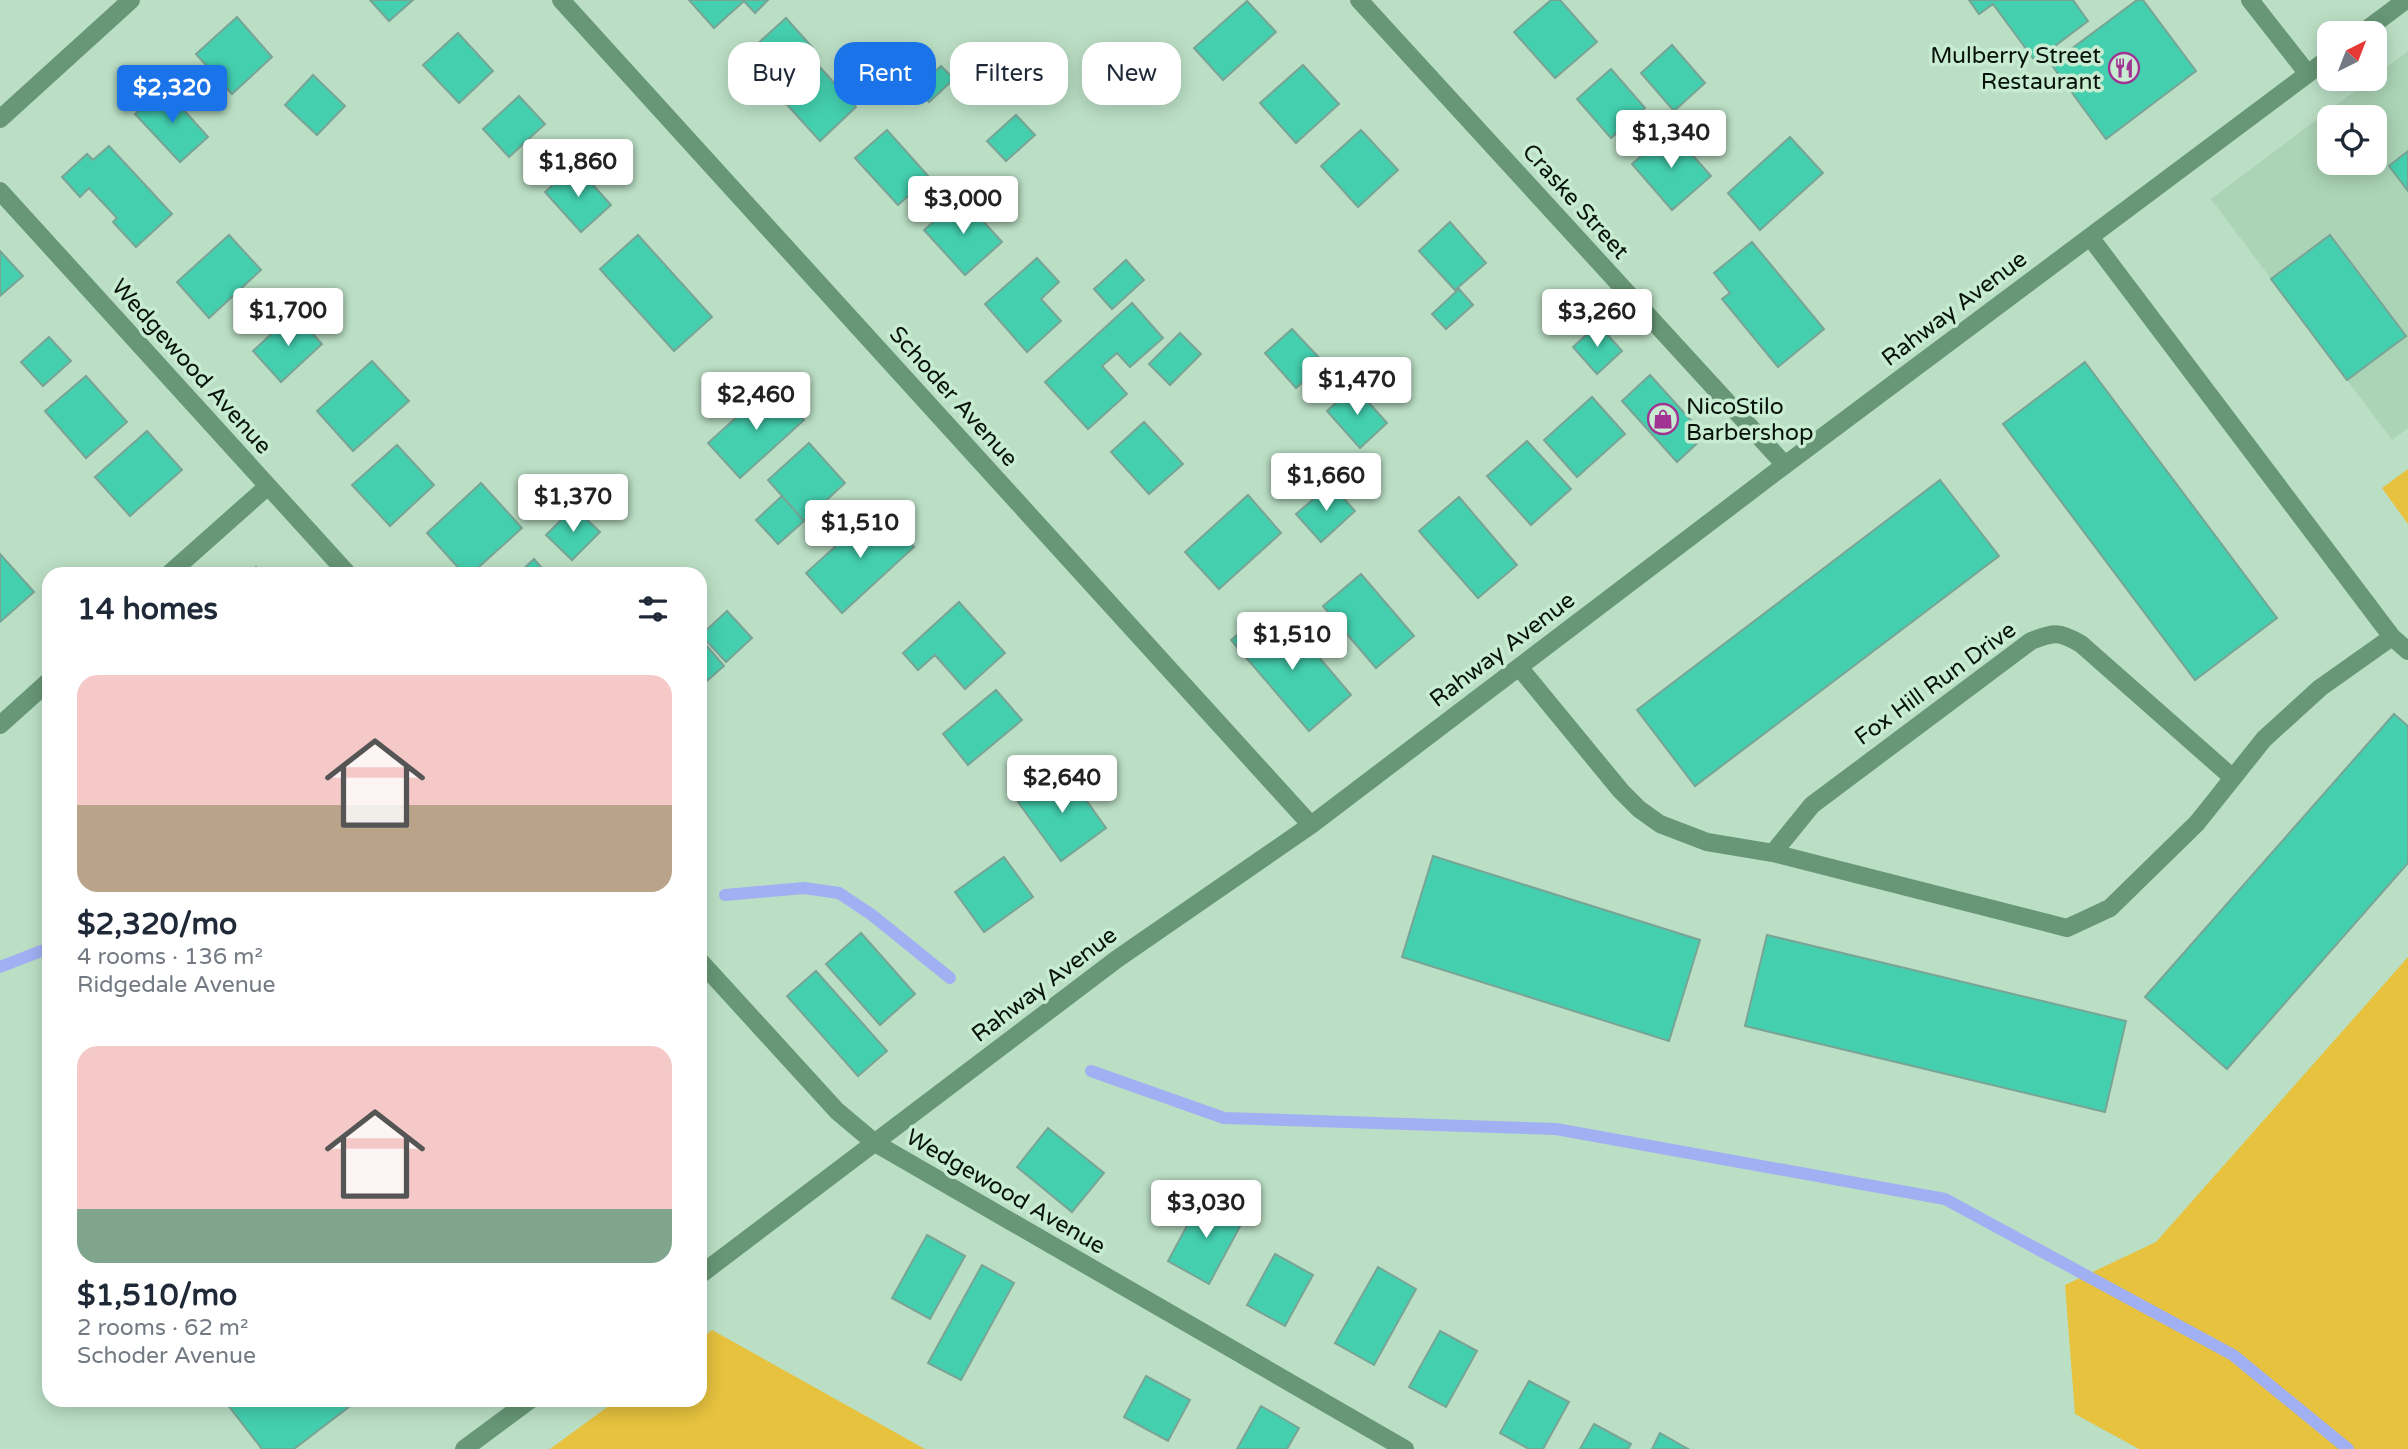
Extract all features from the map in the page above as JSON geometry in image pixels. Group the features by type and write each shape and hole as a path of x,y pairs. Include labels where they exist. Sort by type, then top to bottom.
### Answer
{"street":[{"path":"0,119 131,0"},
{"name":"Schoder Avenue","path":"561,0 1311,825"},
{"name":"Craske Street","path":"1359,0 1785,465"},
{"path":"2250,0 2308,74"},
{"path":"2378,21 2406,0"},
{"name":"Rahway Avenue","path":"707,1270 1118,959 1311,825 1785,465 2317,67"},
{"name":"Wedgewood Avenue","path":"0,191 342,567"},
{"path":"2090,237 2392,637 2408,651"},
{"path":"177,567 268,486"},
{"name":"Fox Hill Run Drive","path":"1773,853 1812,805 2031,641 2049,634 2064,634 2081,644 2233,778"},
{"path":"1519,667 1621,792 1660,824 1707,842 1773,853 2067,928 2110,908 2197,823 2264,739 2320,688 2392,637"},
{"path":"0,724 42,687"},
{"name":"Wedgewood Avenue","path":"707,969 837,1111 875,1143 1405,1449"},
{"path":"464,1449 521,1407"}],"shaded area":[{"path":"2408,51 2408,428 2392,440 2211,199 2317,120 2317,175 2387,175 2387,105 2336,105 2355,91 2387,91 2387,67"},
{"path":"2408,469 2408,524 2382,488"},
{"path":"2408,957 2408,1449 2139,1449 2075,1414 2065,1285 2156,1242"},
{"path":"712,1330 925,1449 550,1449 607,1407 707,1407 707,1334"}],"building":[{"path":"370,0 413,0 389,21"},
{"path":"689,0 768,0 755,13 744,1 714,28"},
{"path":"1551,0 1560,0 1597,42 1555,78 1514,32"},
{"path":"1969,0 2073,0 2088,21 2035,61 1993,4 1979,14"},
{"name":"Mulberry Street Restaurant","path":"2137,0 2143,0 2196,71 2106,139 2051,64"},
{"path":"1247,1 1276,32 1223,80 1194,48"},
{"path":"237,17 272,57 232,94 196,54"},
{"path":"786,18 808,42 760,42"},
{"path":"458,33 493,71 459,103 423,65"},
{"path":"1672,45 1705,83 1674,111 1641,73"},
{"path":"1303,65 1339,104 1296,143 1260,103"},
{"path":"941,66 950,75 950,83 936,96 936,70"},
{"path":"820,67 834,83 834,105 856,107 820,141 787,105 820,105"},
{"path":"1611,69 1645,108 1611,138 1577,99"},
{"path":"313,75 345,106 317,135 285,105"},
{"path":"164,88 208,137 180,162 135,114"},
{"path":"519,96 545,124 509,157 483,129"},
{"path":"1016,115 1035,135 1006,161 987,141"},
{"path":"887,130 929,177 898,205 855,158"},
{"path":"1361,130 1398,170 1358,207 1321,166"},
{"path":"1670,130 1711,176 1672,210 1632,164"},
{"path":"1790,137 1823,173 1760,230 1728,193"},
{"path":"109,146 172,214 136,247 113,222 117,218 89,188 80,197 62,177 87,154 93,160"},
{"path":"2408,151 2408,191 2389,166"},
{"path":"575,165 611,205 581,232 545,192"},
{"path":"961,197 1002,242 965,275 924,230"},
{"path":"1450,222 1486,263 1455,290 1419,251"},
{"path":"229,235 261,270 209,318 177,282"},
{"path":"638,235 712,317 674,351 600,269"},
{"path":"2330,235 2406,336 2347,380 2271,279"},
{"path":"1752,242 1824,329 1778,367 1722,299 1730,293 1714,273"},
{"path":"0,251 23,276 0,296"},
{"path":"1037,258 1059,282 1041,299 1061,321 1027,352 985,304"},
{"path":"1126,260 1144,280 1112,309 1094,289"},
{"path":"1459,289 1473,305 1446,329 1432,314"},
{"path":"1132,303 1163,338 1130,367 1117,353 1102,366 1127,394 1088,429 1045,382"},
{"path":"294,313 322,344 281,382 253,351"},
{"path":"1598,324 1622,351 1597,374 1573,347"},
{"path":"1292,329 1324,363 1296,388 1265,353"},
{"path":"1180,333 1201,354 1170,385 1149,364"},
{"path":"49,337 71,361 43,386 21,362"},
{"path":"372,361 409,401 353,451 317,411"},
{"path":"2085,362 2277,618 2195,680 2003,424"},
{"name":"NicoStilo Barbershop","path":"1650,375 1705,436 1677,462 1622,401"},
{"path":"86,376 127,422 86,458 45,411"},
{"path":"772,385 804,420 740,478 708,443"},
{"path":"1354,386 1387,423 1360,448 1327,411"},
{"path":"1592,397 1625,434 1577,477 1544,440"},
{"path":"1144,422 1183,464 1149,494 1111,452"},
{"path":"147,431 182,470 130,516 95,477"},
{"path":"1527,441 1571,489 1531,525 1487,476"},
{"path":"809,443 845,483 804,521 768,480"},
{"path":"397,445 434,485 390,526 352,485"},
{"path":"1940,480 1999,556 1695,786 1637,710"},
{"path":"481,483 522,528 479,567 458,567 427,533"},
{"path":"1331,484 1355,511 1321,542 1296,514"},
{"path":"1248,495 1281,533 1219,589 1185,552"},
{"path":"782,496 804,521 778,544 756,520"},
{"path":"1459,497 1517,565 1478,598 1419,531"},
{"path":"574,507 600,532 572,560 546,535"},
{"path":"879,507 914,547 842,613 806,573"},
{"path":"0,554 34,592 0,622"},
{"path":"534,559 541,567 525,567"},
{"path":"1361,574 1414,636 1376,668 1323,606"},
{"path":"959,602 1005,653 965,689 935,655 918,670 903,653"},
{"path":"727,611 752,638 726,662 707,641 707,629"},
{"path":"1263,613 1291,645 1301,636 1351,695 1309,731 1231,640"},
{"path":"707,646 724,666 707,681"},
{"path":"996,690 1022,720 968,765 943,734"},
{"path":"2394,714 2408,726 2408,863 2227,1069 2145,997"},
{"path":"1064,769 1106,828 1061,861 1018,802"},
{"path":"1433,856 1700,940 1669,1041 1402,957"},
{"path":"1004,857 1033,897 984,932 955,892"},
{"path":"861,933 915,994 880,1025 826,964"},
{"path":"1767,935 2126,1021 2105,1112 1745,1026"},
{"path":"816,971 887,1051 858,1076 787,996"},
{"path":"1048,1128 1104,1173 1072,1212 1017,1167"},
{"path":"1203,1196 1244,1219 1209,1284 1168,1261"},
{"path":"927,1235 965,1256 930,1319 892,1298"},
{"path":"1275,1254 1313,1275 1285,1326 1247,1305"},
{"path":"982,1265 1014,1283 961,1380 928,1363"},
{"path":"1378,1267 1416,1289 1374,1365 1335,1343"},
{"path":"1440,1331 1477,1351 1446,1407 1409,1387"},
{"path":"1146,1376 1190,1400 1168,1441 1124,1417"},
{"path":"1529,1381 1569,1402 1543,1449 1529,1449 1500,1433"},
{"path":"1261,1406 1299,1428 1287,1449 1237,1449"},
{"path":"229,1407 349,1407 294,1449 262,1449"},
{"path":"1594,1424 1631,1444 1628,1449 1580,1449"},
{"path":"1660,1433 1688,1449 1652,1449"}],"waterway":[{"path":"725,895 804,888 839,893 872,915 950,978"},
{"path":"0,967 42,951"},
{"path":"1091,1071 1224,1118 1556,1129 1945,1199 2233,1355 2348,1449"}],"place":[{"name":"Mulberry Street Restaurant","path":"2124,68"},
{"name":"NicoStilo Barbershop","path":"1663,419"}]}
